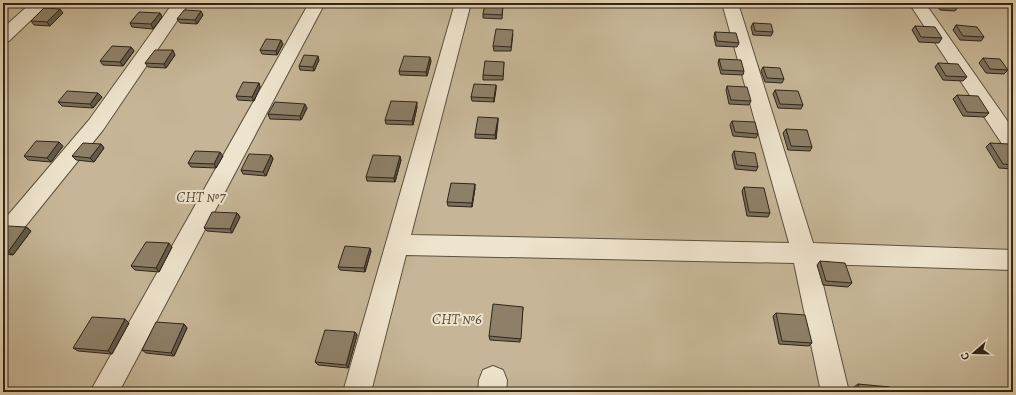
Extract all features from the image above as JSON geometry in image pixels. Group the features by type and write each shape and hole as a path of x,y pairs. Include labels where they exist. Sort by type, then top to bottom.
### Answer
{"street":[{"path":"3,37 41,3"},
{"path":"3,237 96,125 180,3"},
{"path":"104,392 317,3"},
{"path":"357,392 463,3"},
{"path":"730,3 804,252 835,392"},
{"path":"917,3 1013,145"},
{"path":"397,245 804,252 1013,260"}],"green space":[{"name":"СНТ №7","path":"3,3 1013,3 1013,392 3,392"}],"building":[{"path":"485,3 503,3 502,15 483,14"},
{"path":"940,3 956,3 958,7 942,6"},
{"path":"44,8 60,9 47,22 31,21"},
{"path":"184,10 201,11 195,20 177,19"},
{"path":"139,12 160,13 151,24 130,23"},
{"path":"753,23 771,24 773,32 755,31"},
{"path":"956,25 977,27 984,37 963,36"},
{"path":"915,26 935,27 942,38 921,37"},
{"path":"496,29 513,30 511,47 493,46"},
{"path":"715,32 736,33 739,43 717,41"},
{"path":"266,39 281,40 276,51 260,50"},
{"path":"112,46 131,47 120,62 100,61"},
{"path":"155,50 173,50 164,64 145,63"},
{"path":"304,55 318,56 313,67 299,66"},
{"path":"404,56 430,57 426,72 399,71"},
{"path":"983,58 1000,59 1008,70 990,69"},
{"path":"719,59 741,60 744,71 722,70"},
{"path":"485,61 504,62 503,76 483,75"},
{"path":"938,63 958,64 967,77 946,76"},
{"path":"763,67 780,68 784,79 767,78"},
{"path":"243,82 259,83 252,97 236,96"},
{"path":"474,84 496,85 494,98 471,97"},
{"path":"727,86 747,87 751,101 731,100"},
{"path":"775,90 798,91 803,105 780,104"},
{"path":"67,91 98,93 90,104 58,102"},
{"path":"957,95 978,96 989,113 967,112"},
{"path":"391,101 417,102 412,121 385,120"},
{"path":"275,102 305,104 300,116 268,114"},
{"path":"478,117 498,118 495,135 475,134"},
{"path":"732,121 755,122 758,134 735,132"},
{"path":"786,129 807,130 812,147 791,146"},
{"path":"36,141 59,142 47,158 24,156"},
{"path":"83,143 101,144 90,158 72,156"},
{"path":"990,143 1009,144 1013,151 1013,165 1003,164"},
{"path":"195,151 220,152 214,164 188,163"},
{"path":"734,151 755,153 758,167 737,165"},
{"path":"249,154 271,155 263,172 241,170"},
{"path":"373,155 400,156 394,178 366,177"},
{"path":"451,183 475,184 472,203 447,202"},
{"path":"744,187 764,188 770,213 749,212"},
{"path":"212,212 237,213 230,229 204,228"},
{"path":"8,226 26,227 8,252 3,251 3,233"},
{"path":"146,242 169,243 156,268 131,266"},
{"path":"345,246 370,248 364,268 338,267"},
{"path":"820,261 845,263 852,283 826,281"},
{"path":"493,304 523,307 521,339 489,336"},
{"path":"776,313 805,315 812,343 782,341"},
{"path":"92,317 125,319 108,351 73,348"},
{"path":"156,322 184,324 171,353 142,350"},
{"path":"325,330 355,332 346,365 315,362"},
{"path":"858,384 890,387 892,392 860,392"}],"park label":[{"name":"СНТ №6","path":"457,319"}]}
